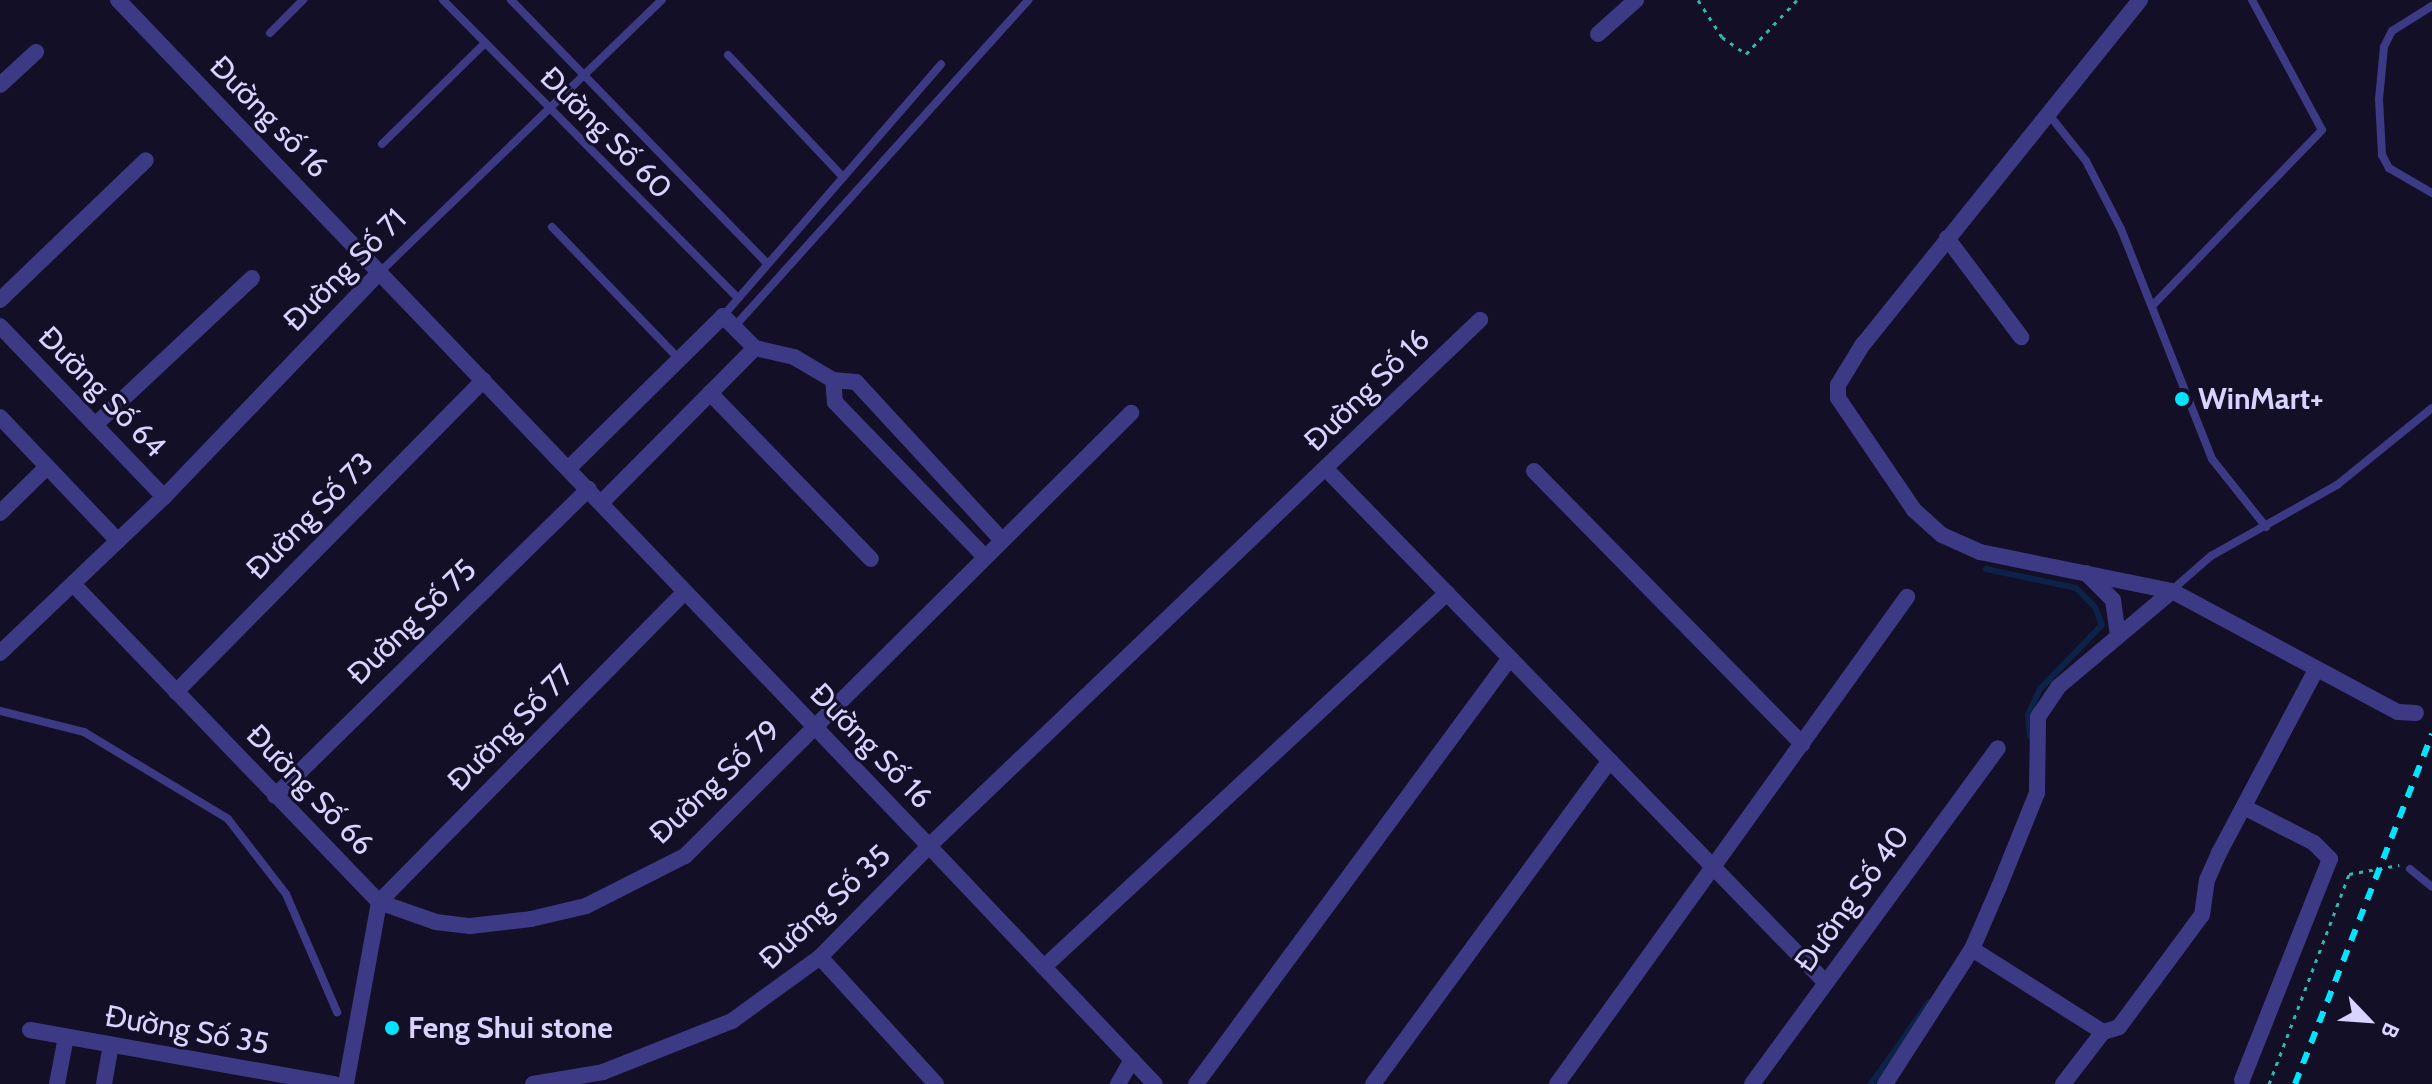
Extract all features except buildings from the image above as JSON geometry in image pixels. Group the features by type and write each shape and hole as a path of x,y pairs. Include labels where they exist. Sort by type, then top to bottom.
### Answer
{"street":[{"name":"Đường số 16","path":"118,0 379,273"},
{"path":"1598,34 1636,0"},
{"path":"2140,0 2050,116 1863,344 1838,385 1838,398 1914,510 1942,535 1980,552 2172,591 2398,712 2416,713"},
{"path":"0,85 36,52"},
{"path":"0,300 146,160"},
{"path":"1947,238 2021,337"},
{"name":"Đường Số 16","path":"379,273 929,846 1480,320"},
{"name":"Đường Số 71","path":"0,653 164,497 379,273"},
{"path":"95,425 252,278"},
{"path":"569,468 679,359 729,321 755,348 794,357 833,380 856,382 1002,540"},
{"name":"Đường Số 64","path":"0,326 164,497"},
{"path":"601,503 755,348"},
{"name":"Đường Số 73","path":"176,692 484,380"},
{"path":"833,380 835,402 985,557"},
{"path":"710,393 871,559"},
{"name":"Đường Số 79","path":"379,902 436,922 470,926 586,906 685,856 1131,413"},
{"path":"0,417 118,541"},
{"path":"0,513 47,467"},
{"path":"1326,469 1826,983"},
{"path":"1534,471 1802,744"},
{"name":"Đường Số 75","path":"275,796 589,489"},
{"path":"2086,573 2113,600 2118,634"},
{"name":"Đường Số 66","path":"73,584 379,902"},
{"path":"1885,1084 1972,949 2037,793 2038,717 2058,687 2172,591"},
{"name":"Đường Số 77","path":"379,902 684,593"},
{"path":"1044,967 1447,593"},
{"path":"1557,1084 1907,597"},
{"path":"1196,1084 1510,658"},
{"path":"2063,1084 2103,1032 2119,1027 2202,915 2207,880 2316,670"},
{"name":"Đường Số 40","path":"1752,1084 1998,748"},
{"path":"1373,1084 1610,760"},
{"path":"2242,1080 2330,869 2330,859 2314,843 2244,807"},
{"path":"929,846 1155,1084"},
{"name":"Đường Số 35","path":"533,1084 603,1072 686,1042 732,1021 820,957 929,846"},
{"path":"346,1084 379,902"},
{"path":"1972,949 2103,1032"},
{"path":"820,957 936,1084"},
{"name":"Đường Số 35","path":"30,1030 334,1084"},
{"path":"57,1084 66,1037"},
{"path":"104,1084 111,1045"},
{"path":"1118,1084 1132,1060"}],"lane":[{"path":"270,33 303,0"},
{"name":"Đường Số 60","path":"443,0 548,110 738,298"},
{"name":"Đường Số 60","path":"511,0 768,264"},
{"name":"Đường Số 71","path":"379,273 662,0"},
{"path":"729,321 1028,0"},
{"path":"2154,304 2322,130 2252,0"},
{"path":"2432,6 2392,31 2384,47 2379,99 2382,155 2389,168 2432,193"},
{"path":"382,144 484,44"},
{"path":"728,55 843,177"},
{"path":"729,321 738,298 941,64"},
{"path":"2050,116 2099,185 2154,304 2212,459 2266,527"},
{"path":"552,227 679,359"},
{"path":"2172,591 2211,556 2337,485 2432,408"},
{"path":"0,711 84,732 228,819 286,894 337,1012"},
{"path":"2410,869 2432,887"}],"path":[{"path":"1698,0 1722,37 1746,54 1797,0"},
{"path":"2330,869 2349,874 2394,863 2410,869"},
{"path":"2269,1084 2349,874"}],"waterway":[{"path":"1986,569 2076,588 2095,607 2102,625 2040,689 2028,715 2030,736"},
{"path":"1871,1084 1929,1002"}],"railway":[{"path":"2295,1084 2432,734"}],"place":[{"name":"WinMart+","path":"2182,399"},
{"name":"Feng Shui stone","path":"392,1028"}]}
